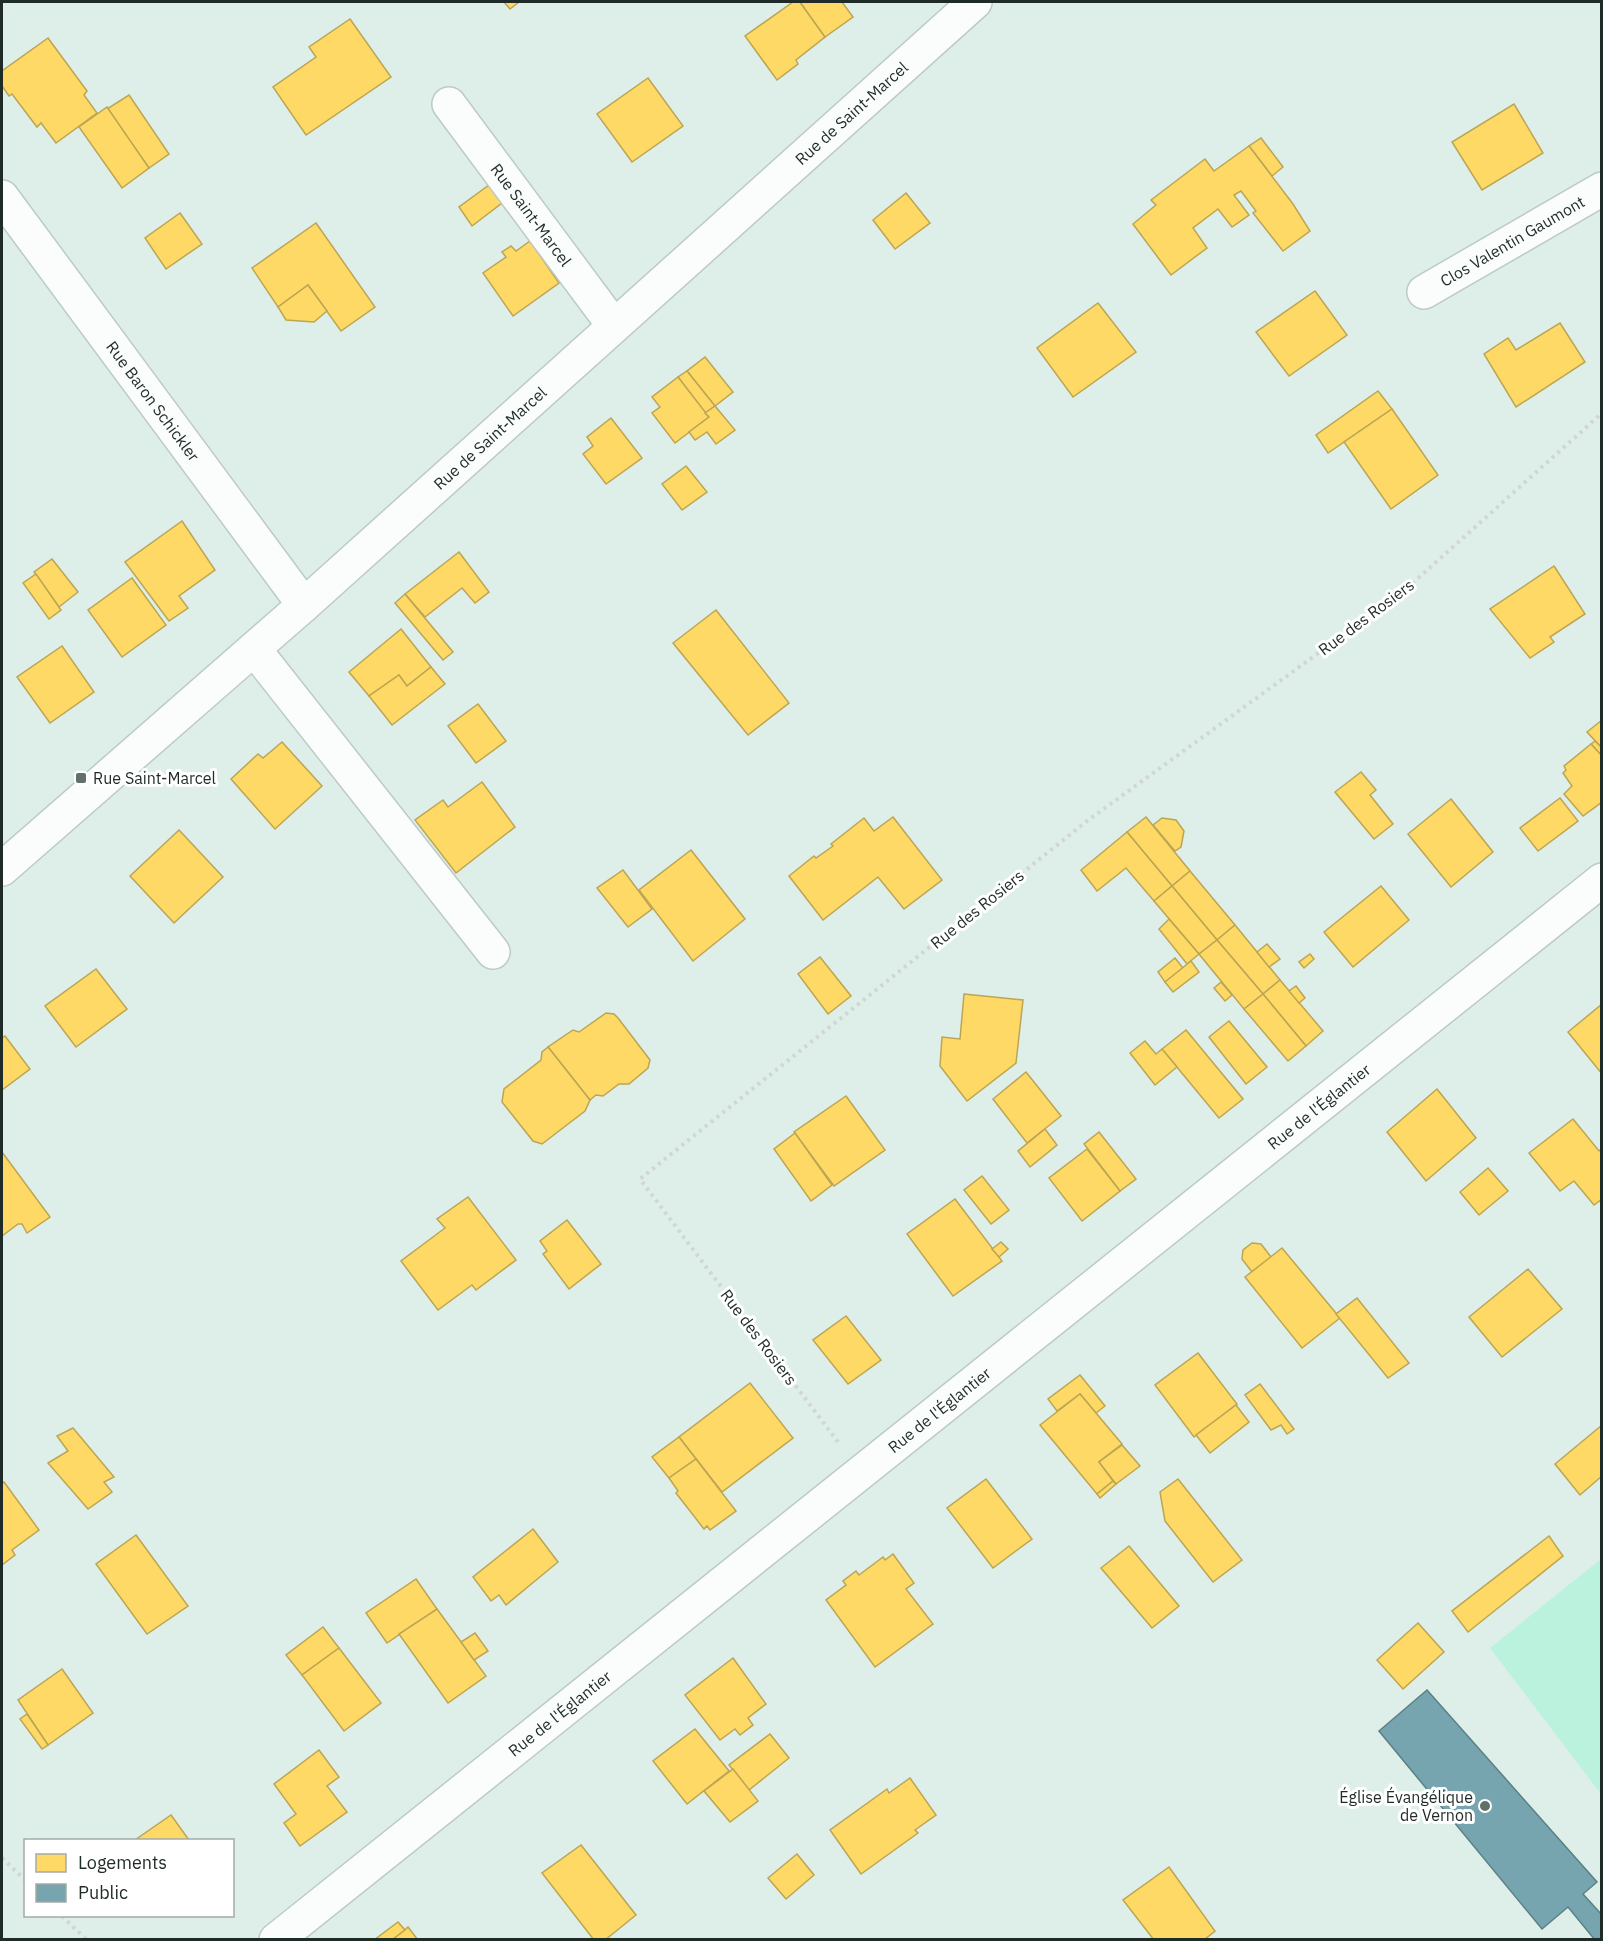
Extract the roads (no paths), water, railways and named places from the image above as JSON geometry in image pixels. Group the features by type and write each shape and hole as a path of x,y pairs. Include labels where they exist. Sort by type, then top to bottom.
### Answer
{"street":[{"name":"Rue de Saint-Marcel","path":"2,869 304,605 975,2"},
{"name":"Rue Saint-Marcel","path":"450,104 614,326"},
{"name":"Clos Valentin Gaumont","path":"1424,292 1602,189"},
{"name":"Rue Baron Schickler","path":"2,197 304,605"},
{"path":"254,649 493,952"},
{"name":"Rue de l'Églantier","path":"276,1940 1602,880"}],"place":[{"name":"Rue Saint-Marcel","path":"81,778"},
{"name":"Église Évangélique de Vernon","path":"1485,1806"}]}
